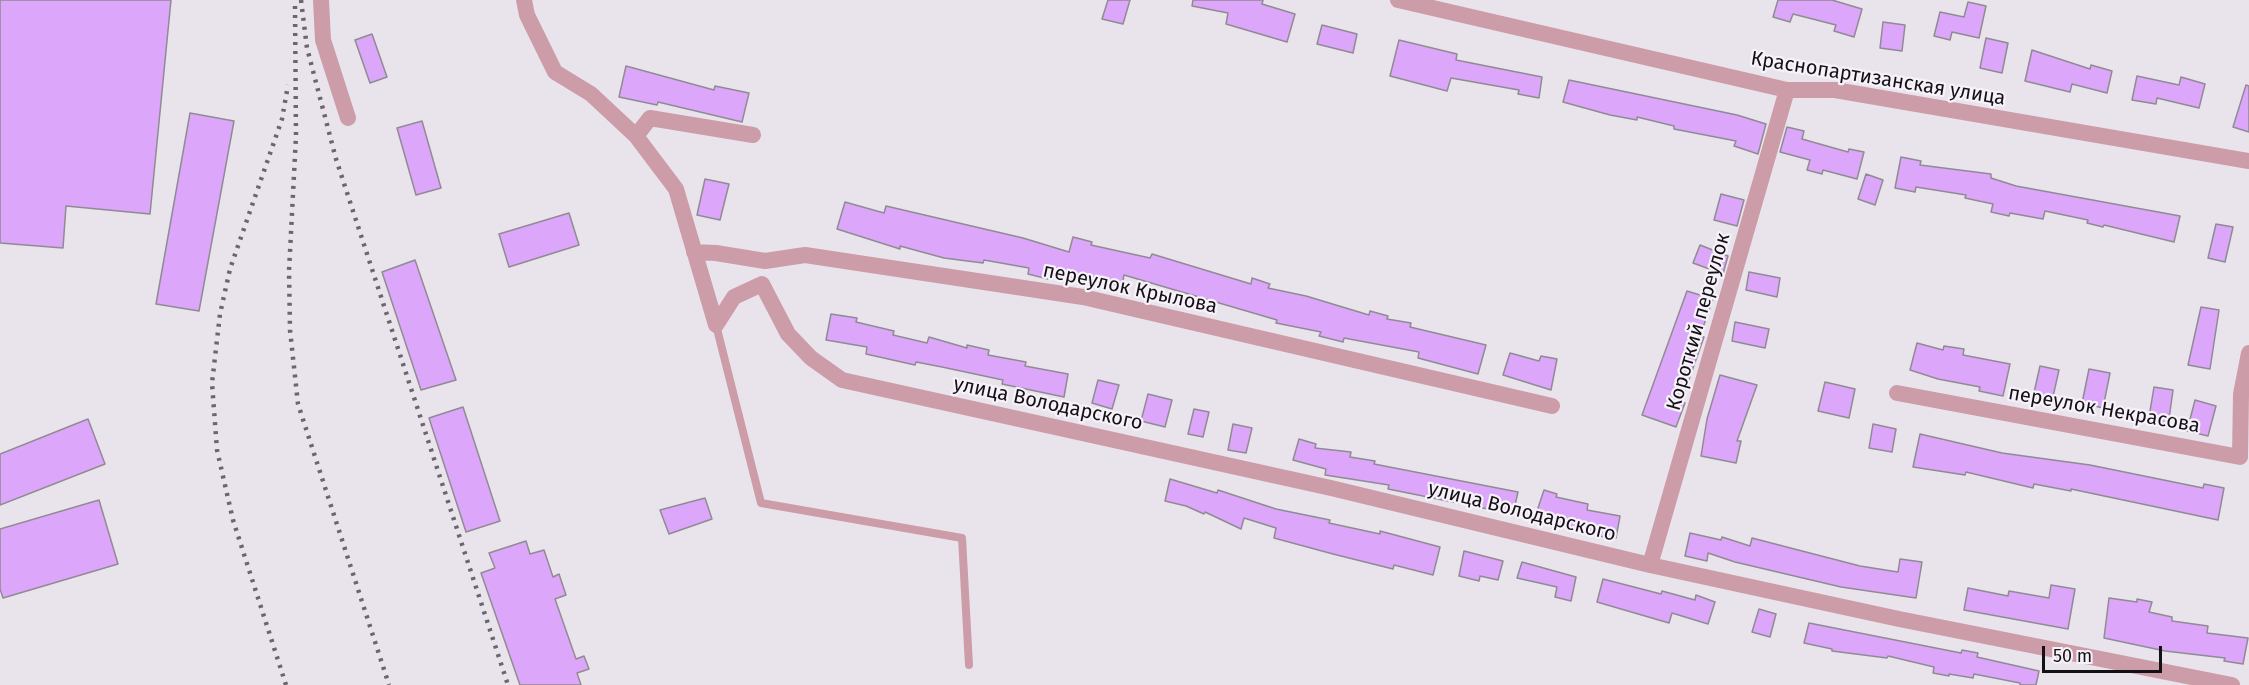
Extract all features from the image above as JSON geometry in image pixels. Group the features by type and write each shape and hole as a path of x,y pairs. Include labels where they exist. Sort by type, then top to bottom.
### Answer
{"street":[{"path":"321,0 323,40 348,117"},
{"path":"525,0 527,15 555,72 591,94 636,136 676,189 716,325"},
{"name":"Краснопартизанская улица","path":"1398,0 1787,90 1835,90 2249,161"},
{"name":"Короткий переулок","path":"1650,565 1787,90"},
{"path":"636,136 650,118 753,135"},
{"name":"переулок Крылова","path":"694,252 765,261 805,255 1083,297 1552,406"},
{"path":"716,325 734,297 762,284 765,261"},
{"name":"улица Володарского","path":"762,284 788,334 811,358 842,380 1331,488 1650,565 1899,619 2232,685"},
{"name":"переулок Некрасова","path":"1897,393 2241,457 2249,353"}],"lane":[{"path":"716,325 761,503 962,538 969,665"}],"building":[{"path":"0,0 171,0 150,214 66,206 63,248 0,243"},
{"path":"1108,0 1130,0 1123,24 1102,19"},
{"path":"1193,0 1263,0 1262,4 1295,14 1287,42 1226,24 1228,13 1192,6"},
{"path":"1778,0 1832,0 1862,9 1854,37 1834,31 1836,25 1793,14 1790,22 1773,17"},
{"path":"1968,2 1986,6 1979,38 1952,32 1950,40 1934,36 1940,12 1964,17"},
{"path":"1883,22 1905,25 1902,51 1880,48"},
{"path":"1322,25 1357,34 1353,53 1317,44"},
{"path":"372,34 387,77 370,83 355,40"},
{"path":"1986,38 2008,43 2002,73 1980,68"},
{"path":"1399,40 1457,54 1456,60 1542,77 1539,98 1518,94 1519,90 1451,78 1447,91 1390,76"},
{"path":"2032,50 2090,69 2091,65 2112,71 2107,93 2072,84 2070,92 2025,81"},
{"path":"626,66 714,90 715,86 749,93 742,122 658,102 657,105 619,97"},
{"path":"2137,76 2179,85 2181,77 2205,84 2199,108 2157,98 2156,104 2132,100"},
{"path":"1569,80 1737,115 1766,124 1758,154 1734,146 1736,141 1674,129 1674,126 1637,117 1637,120 1610,115 1563,102"},
{"path":"2246,85 2249,86 2249,132 2233,127"},
{"path":"190,113 234,121 199,311 156,304"},
{"path":"422,121 441,188 416,195 397,128"},
{"path":"1787,127 1804,131 1802,139 1848,152 1849,149 1864,152 1857,179 1823,170 1822,174 1807,170 1810,160 1780,152"},
{"path":"1901,157 1921,161 1920,165 1991,174 1991,178 2016,186 2180,216 2174,242 2104,225 2103,227 2087,223 2088,220 2045,211 2043,219 1991,212 1993,204 1965,198 1966,195 1916,187 1915,192 1895,188"},
{"path":"1866,174 1883,180 1875,205 1858,199"},
{"path":"705,179 729,184 720,220 697,215"},
{"path":"1721,194 1744,200 1737,226 1714,220"},
{"path":"845,202 884,213 886,206 1023,238 1069,252 1073,237 1092,242 1091,245 1150,258 1152,254 1251,284 1252,278 1270,284 1268,288 1306,296 1369,315 1370,311 1388,316 1387,319 1411,323 1410,327 1486,345 1478,374 1418,358 1419,352 1344,338 1343,342 1319,336 1321,332 1276,323 1277,320 1124,275 1122,286 1083,278 1082,281 1050,273 1048,279 1028,274 1029,268 984,260 983,263 944,258 900,246 900,249 837,229"},
{"path":"569,213 579,245 509,267 499,234"},
{"path":"2216,224 2233,227 2225,262 2208,258"},
{"path":"1700,245 1728,256 1723,274 1693,263"},
{"path":"415,260 456,380 421,390 382,272"},
{"path":"1749,272 1780,278 1777,297 1746,290"},
{"path":"1687,291 1713,299 1700,336 1704,337 1681,402 1685,403 1676,427 1642,415"},
{"path":"2201,307 2219,310 2210,369 2188,365"},
{"path":"831,314 857,318 856,322 894,331 893,335 927,343 929,337 967,348 967,345 989,350 988,355 1026,362 1025,366 1068,374 1064,397 1002,384 1003,380 866,354 867,347 826,340"},
{"path":"1735,322 1769,329 1765,348 1732,341"},
{"path":"1917,343 1943,350 1944,346 1964,349 1963,355 2010,364 2003,396 1979,391 1980,387 1938,379 1910,370"},
{"path":"1510,353 1539,361 1541,356 1557,359 1551,390 1503,375"},
{"path":"2040,366 2059,370 2052,401 2033,397"},
{"path":"2089,369 2110,373 2103,408 2082,403"},
{"path":"1720,375 1757,385 1737,441 1741,441 1736,463 1701,456 1707,419"},
{"path":"1098,380 1119,385 1112,409 1092,403"},
{"path":"1825,382 1855,389 1849,418 1818,411"},
{"path":"2154,387 2173,390 2168,426 2148,423"},
{"path":"1148,394 1172,400 1165,427 1141,421"},
{"path":"2195,400 2216,406 2208,436 2187,431"},
{"path":"463,407 500,521 466,532 429,418"},
{"path":"1194,409 1209,412 1203,437 1188,434"},
{"path":"88,419 105,464 0,505 0,454"},
{"path":"1233,424 1252,428 1246,453 1228,450"},
{"path":"1873,424 1896,429 1892,452 1869,448"},
{"path":"1920,434 2002,453 2090,465 2203,488 2204,484 2224,488 2218,520 2071,489 2071,491 2034,484 2033,488 1966,472 1965,475 1913,467"},
{"path":"1299,439 1316,444 1315,448 1351,452 1350,457 1375,461 1374,464 1518,492 1513,514 1388,489 1389,485 1325,475 1326,469 1293,460"},
{"path":"1170,479 1217,493 1218,490 1276,509 1330,520 1329,523 1380,534 1380,531 1440,547 1433,575 1394,565 1393,569 1274,538 1276,528 1244,518 1241,529 1205,512 1204,514 1186,506 1165,501"},
{"path":"1544,490 1557,494 1556,497 1588,504 1587,510 1620,516 1616,538 1597,536 1536,514"},
{"path":"705,498 712,519 669,534 660,510"},
{"path":"99,500 118,564 3,598 0,589 0,529"},
{"path":"1690,533 1721,540 1722,537 1750,546 1752,538 1860,566 1898,572 1900,559 1922,562 1916,598 1841,587 1735,562 1708,553 1707,561 1685,556"},
{"path":"526,541 530,554 544,550 553,577 559,574 566,595 555,599 576,659 584,656 589,669 577,673 581,685 520,685 481,573 495,568 489,553"},
{"path":"1464,551 1503,561 1498,580 1480,576 1479,581 1459,576"},
{"path":"1522,562 1576,577 1571,601 1555,597 1557,587 1517,578"},
{"path":"1603,579 1695,600 1696,595 1715,602 1708,624 1672,613 1669,623 1597,602"},
{"path":"2051,585 2075,589 2068,629 1964,610 1968,588 2008,596 2009,591 2049,598"},
{"path":"2109,598 2152,602 2149,612 2172,617 2172,621 2208,626 2207,633 2248,638 2243,664 2224,661 2225,658 2165,651 2104,638"},
{"path":"1759,609 1776,614 1770,637 1752,632"},
{"path":"1809,623 1961,653 1962,650 1978,653 1977,657 2039,671 2036,685 2020,685 2020,683 1974,674 1973,678 1949,674 1949,676 1933,673 1934,667 1888,656 1887,658 1832,651 1832,649 1804,643"}],"railway":[{"path":"301,0 307,48 336,159 508,685"},
{"path":"295,6 296,136 289,271 290,330 298,404 389,685"},
{"path":"286,685 233,520 217,450 212,383 220,314 230,269 282,119 288,85"}]}
